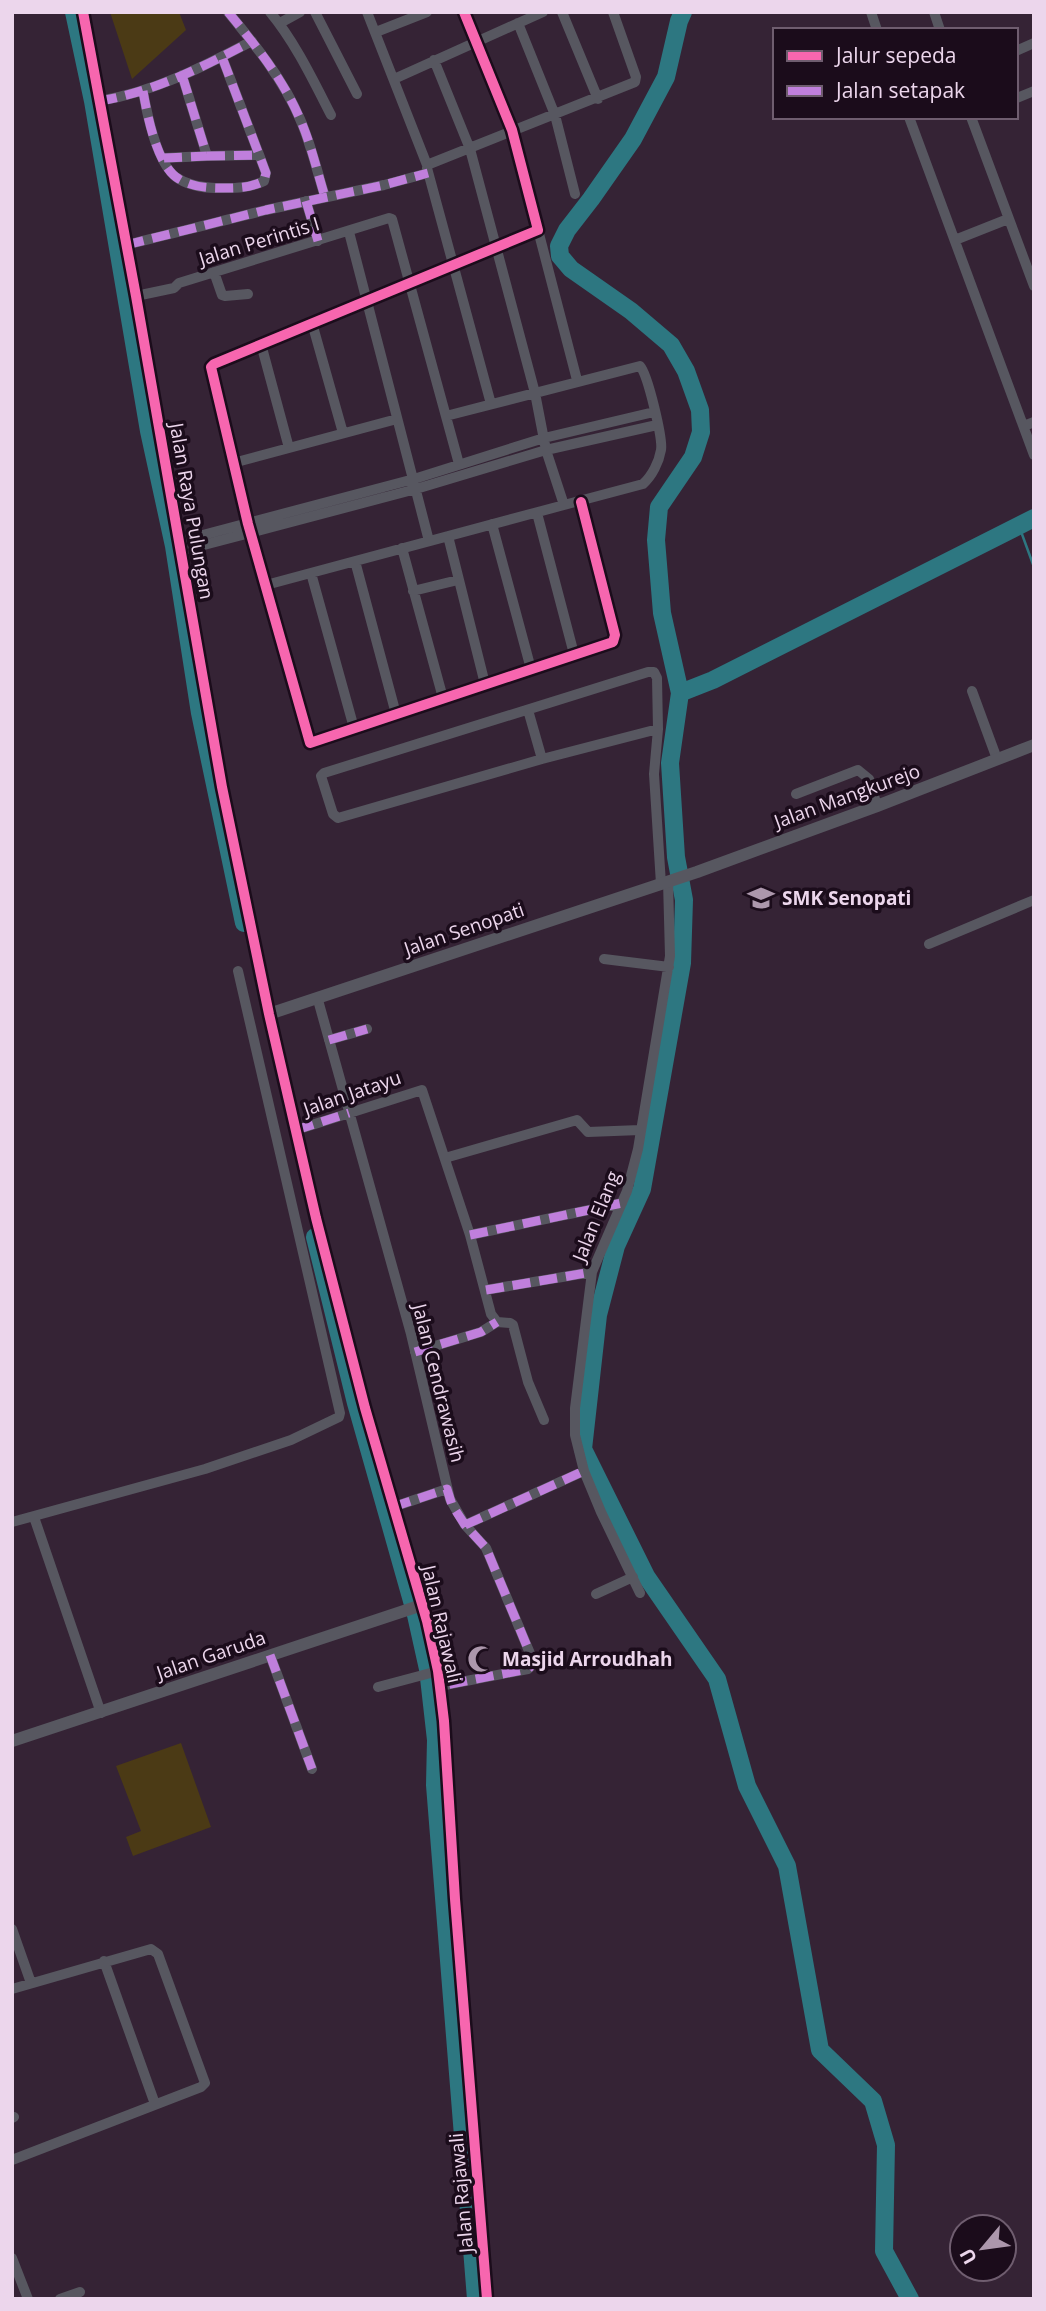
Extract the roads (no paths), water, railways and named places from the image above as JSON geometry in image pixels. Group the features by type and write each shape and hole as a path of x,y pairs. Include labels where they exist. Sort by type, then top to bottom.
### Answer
{"street":[{"name":"Jalan Raya Pulungan","path":"83,12 222,787 269,1014"},
{"path":"228,12 276,73 297,112 325,197"},
{"path":"270,12 280,23 312,77 331,115"},
{"path":"280,23 300,12"},
{"path":"315,12 357,94"},
{"path":"367,12 427,169 491,404"},
{"path":"464,12 512,130 577,380"},
{"path":"394,79 543,12"},
{"path":"562,12 598,99"},
{"path":"126,245 383,185 427,169 512,130 598,99 636,80 613,12"},
{"path":"376,32 420,13"},
{"path":"518,23 555,115 575,194"},
{"path":"99,100 127,96 143,90 182,75 253,41"},
{"path":"1018,50 1034,43"},
{"path":"143,90 148,119 166,166 173,175 181,181 207,188 254,186 267,178 222,57"},
{"path":"434,60 470,149 535,393 546,450 564,505"},
{"path":"182,75 207,156"},
{"path":"910,119 1029,424 1034,455"},
{"path":"972,119 1034,286"},
{"path":"164,158 258,155"},
{"path":"306,201 317,242"},
{"name":"Jalan Perintis I","path":"136,296 174,288 179,283 392,219 410,282"},
{"path":"955,240 1008,219"},
{"path":"538,229 211,367 249,528 308,740 312,743 615,639 581,502"},
{"path":"349,232 429,541"},
{"path":"214,272 222,295 248,294"},
{"path":"410,282 459,464"},
{"path":"312,323 343,433"},
{"path":"261,344 289,447"},
{"path":"266,585 581,502 645,482 662,448 654,400 640,366 577,380 446,416"},
{"path":"415,484 459,464 544,438 654,412"},
{"path":"233,463 397,419"},
{"path":"180,546 546,450 657,425"},
{"path":"537,513 574,654"},
{"path":"492,524 531,669"},
{"path":"447,536 485,684"},
{"path":"402,548 443,698"},
{"path":"355,561 396,714"},
{"path":"311,573 354,728"},
{"path":"414,591 458,580"},
{"name":"Jalan Elang","path":"528,709 651,672 657,678 659,729 654,774 671,930 669,967 632,1177 592,1272 575,1409 575,1435 584,1471 640,1593"},
{"path":"972,691 997,760"},
{"path":"542,758 528,709 321,776 333,814 338,818 542,758 659,729"},
{"name":"Jalan Mangkurejo","path":"667,882 877,806 1034,745"},
{"path":"796,794 858,770 869,779 877,806"},
{"name":"Jalan Senopati","path":"269,1014 318,1000 667,882"},
{"path":"929,944 1034,900"},
{"path":"604,959 669,967"},
{"path":"12,1522 205,1469 285,1442 339,1417 238,971"},
{"name":"Jalan Cendrawasih","path":"318,1000 415,1352 452,1506 489,1553 516,1615 534,1666 440,1686"},
{"name":"Jalan Rajawali","path":"269,1014 365,1408 393,1507 413,1608 440,1686 487,2299"},
{"path":"329,1040 367,1029"},
{"name":"Jalan Jatayu","path":"296,1130 419,1089 424,1091 445,1158"},
{"path":"497,1322 491,1314 470,1235 445,1158 578,1120 588,1132 640,1130"},
{"path":"470,1235 622,1203"},
{"path":"486,1290 592,1272"},
{"path":"415,1352 481,1332 497,1322 510,1322 528,1382 544,1420"},
{"path":"465,1525 584,1471"},
{"path":"393,1507 447,1489"},
{"path":"34,1517 101,1713"},
{"path":"596,1594 633,1577"},
{"name":"Jalan Garuda","path":"12,1741 413,1608"},
{"path":"270,1655 312,1769"},
{"path":"378,1687 433,1672"},
{"path":"12,1929 31,1983"},
{"path":"12,1989 150,1949 158,1954 205,2083 201,2087 12,2160"},
{"path":"104,1961 155,2104"},
{"path":"12,2258 16,2278 28,2299"},
{"path":"60,2299 80,2292"}],"waterway":[{"path":"74,12 93,101 149,431 174,546 200,713 244,923"},
{"path":"683,12 666,77 633,139 567,230 559,246 560,256 571,269 631,311 671,345 686,371 700,410 701,432 693,457 659,507 656,540 662,613 680,693 670,763 676,857 684,900 682,963 642,1189 616,1246 598,1315 583,1449 646,1576 717,1679 747,1786 787,1866 820,2050 873,2101 886,2145 884,2251 910,2299"},
{"path":"680,693 713,680 1034,518"},
{"path":"1019,526 1034,567"},
{"path":"315,1237 356,1403 416,1615 428,1669 436,1740 435,1785 476,2299"}],"place":[{"name":"SMK Senopati","path":"761,898"},
{"name":"Masjid Arroudhah","path":"481,1659"}]}
